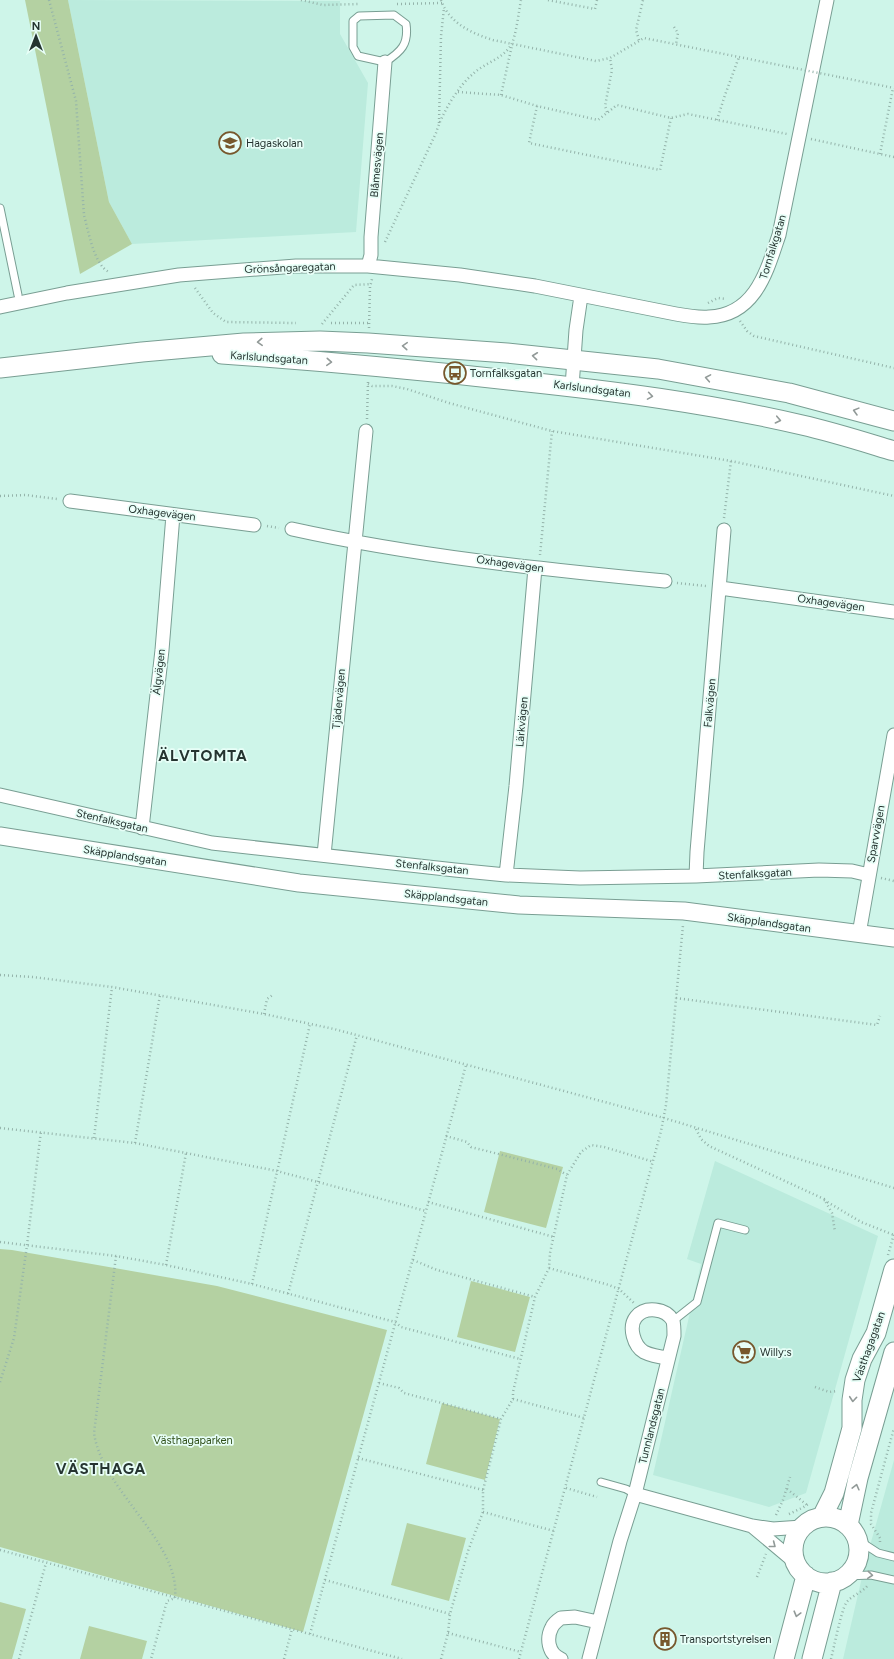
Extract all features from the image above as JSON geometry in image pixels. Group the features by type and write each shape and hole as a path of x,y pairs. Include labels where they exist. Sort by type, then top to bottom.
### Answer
{"main road":[{"name":"Karlslundsgatan","path":"0,368 23,364 244,343 320,341 507,353 658,369 789,393 894,420"},
{"name":"Karlslundsgatan","path":"164,350 337,362 612,390 664,398 803,425 894,451"},
{"name":"Västhagagatan","path":"822,1517 834,1493 852,1428 852,1400 855,1380 862,1359 876,1333 894,1269"},
{"path":"853,1532 841,1520 832,1517 822,1517 806,1522 795,1538 793,1554 801,1569 818,1582 839,1579 852,1571 858,1558 859,1550 853,1532 858,1478 894,1352"},
{"path":"784,1659 801,1569"},
{"path":"812,1659 839,1579"}],"street":[{"name":"Tornfalkgatan","path":"581,296 696,317 711,317 736,309 751,298 761,285 779,234 827,0"},
{"name":"Blåmesvägen","path":"371,267 371,237 385,62"},
{"name":"Grönsångaregatan","path":"0,307 143,280 186,274 296,266 371,267 460,275 535,286 581,296"},
{"path":"572,387 576,330 581,296"},
{"path":"356,543 366,431"},
{"name":"Oxhagevägen","path":"70,501 254,525"},
{"name":"Älgvägen","path":"142,828 162,650 173,515"},
{"name":"Oxhagevägen","path":"292,529 356,543 535,568 665,581"},
{"name":"Falkvägen","path":"696,876 724,530"},
{"name":"Tjädervägen","path":"324,855 349,597 356,543"},
{"name":"Lärkvägen","path":"506,875 516,786 535,568"},
{"name":"Oxhagevägen","path":"720,588 894,612"},
{"name":"Sparvvägen","path":"859,934 894,735"},
{"name":"Stenfalksgatan","path":"0,795 212,843 506,875 580,878 696,876 819,870 852,871 869,874"},
{"name":"Skäpplandsgatan","path":"0,836 298,883 519,905 684,911 894,938"},
{"path":"668,1358 653,1356 643,1352 635,1341 632,1329 635,1318 643,1311 653,1309 664,1312 673,1321"},
{"name":"Tunnlandsgatan","path":"589,1659 620,1541 635,1494 674,1336 673,1321"},
{"path":"635,1494 752,1526 773,1529 802,1527"},
{"path":"752,1526 801,1569"},
{"path":"561,1659 555,1657 549,1647 549,1636 553,1625 561,1618 575,1617 598,1622"}],"lane":[{"path":"394,15 406,24 408,36 398,54 385,62 358,56 354,47 353,21 359,16 394,15"},
{"path":"0,208 2,227 18,294"},
{"path":"673,1321 697,1302 718,1223 746,1230"},
{"path":"601,1482 626,1489 635,1494"},
{"path":"853,1532 878,1553 894,1557"},
{"path":"839,1579 871,1574 894,1580"}],"path":[{"path":"49,0 75,95 84,215 88,232 100,264 107,271 113,273"},
{"path":"441,0 444,7 454,20 477,35 493,40 596,61 610,58 644,38 893,88 880,154"},
{"path":"501,95 521,0"},
{"path":"548,0 595,9 596,0"},
{"path":"639,40 636,30 642,0"},
{"path":"439,123 441,36 444,7"},
{"path":"674,27 678,33 676,44"},
{"path":"385,243 436,133 439,123 458,92 472,74 503,54 512,44"},
{"path":"717,120 739,57"},
{"path":"607,113 605,106 612,70 610,58"},
{"path":"458,92 501,95 537,106 598,120 617,105 671,118 688,114 894,157"},
{"path":"537,106 529,143 660,170 671,118"},
{"path":"369,333 371,267"},
{"path":"186,274 213,312 226,322 301,323"},
{"path":"318,328 354,285 371,284"},
{"path":"315,323 369,323"},
{"path":"366,431 367,379"},
{"path":"368,384 372,386 392,386 407,389 449,403 552,431 730,461 894,496"},
{"path":"421,393 423,387"},
{"path":"535,568 539,559 552,431"},
{"path":"726,501 730,461"},
{"path":"0,496 26,495 70,501"},
{"path":"254,525 292,529"},
{"path":"665,581 720,588"},
{"path":"519,1659 654,1162 664,1118 683,920"},
{"path":"0,975 33,977 160,995 264,1014 357,1035 664,1118 894,1188"},
{"path":"94,1138 112,987"},
{"path":"264,1014 267,999 274,994"},
{"path":"134,1143 160,995"},
{"path":"676,998 877,1025 880,1016"},
{"path":"252,1284 310,1024"},
{"path":"288,1294 357,1035"},
{"path":"310,1634 466,1065"},
{"path":"0,1128 41,1131 134,1143 186,1153 277,1171 426,1211"},
{"path":"696,1128 701,1139 709,1146 824,1199 861,1222 894,1235"},
{"path":"0,1382 14,1338 41,1131"},
{"path":"446,1136 467,1142 471,1147 557,1170 567,1175"},
{"path":"442,1659 448,1633 450,1614 468,1551 484,1512 483,1490 501,1420 513,1399 520,1360 535,1297 549,1268 567,1175 581,1152 591,1145 654,1162"},
{"path":"166,1265 186,1153"},
{"path":"824,1199 832,1213 835,1232"},
{"path":"428,1202 554,1236"},
{"path":"0,1242 116,1256 166,1265 252,1284 395,1322 401,1327 520,1360"},
{"path":"116,1256 96,1413 94,1433 96,1446 102,1462 156,1541 171,1566 176,1586 175,1598"},
{"path":"412,1260 437,1270 535,1297"},
{"path":"549,1268 619,1289 643,1311"},
{"path":"379,1383 399,1388 404,1393 501,1420"},
{"path":"513,1399 584,1418"},
{"path":"358,1458 483,1490"},
{"path":"777,1515 790,1477"},
{"path":"566,1488 597,1496"},
{"path":"787,1489 807,1505"},
{"path":"484,1512 554,1530"},
{"path":"0,1550 402,1659"},
{"path":"756,1577 767,1552"},
{"path":"19,1659 46,1563"},
{"path":"325,1580 450,1614"},
{"path":"151,1659 167,1602 175,1598"},
{"path":"284,1659 292,1629"},
{"path":"448,1633 521,1652"}],"shaded area":[{"name":"Hagaskolan","path":"68,0 340,1 340,34 368,83 356,232 132,244 109,202"},
{"path":"715,1161 878,1236 806,1493 769,1507 653,1475 701,1264 687,1259"},
{"path":"894,1460 894,1659 843,1659 866,1560"}],"green space":[{"path":"25,0 68,0 109,202 132,244 80,274"},
{"path":"500,1151 563,1167 546,1228 484,1212"},
{"name":"Västhagaparken","path":"0,1249 217,1286 387,1330 303,1632 0,1547"},
{"path":"471,1281 530,1297 515,1352 457,1337"},
{"path":"442,1403 500,1419 485,1480 426,1464"},
{"path":"407,1523 466,1538 449,1601 391,1585"},
{"path":"0,1602 26,1609 12,1659 0,1659"},
{"path":"89,1626 147,1641 142,1659 80,1659"}],"place":[{"name":"Hagaskolan","path":"230,143"},
{"name":"Tornfalksgatan","path":"455,373"},
{"name":"Willy:s","path":"744,1352"},
{"name":"Transportstyrelsen","path":"665,1639"}],"district":[{"name":"ÄLVTOMTA","path":"203,756"},
{"name":"VÄSTHAGA","path":"101,1469"}]}
